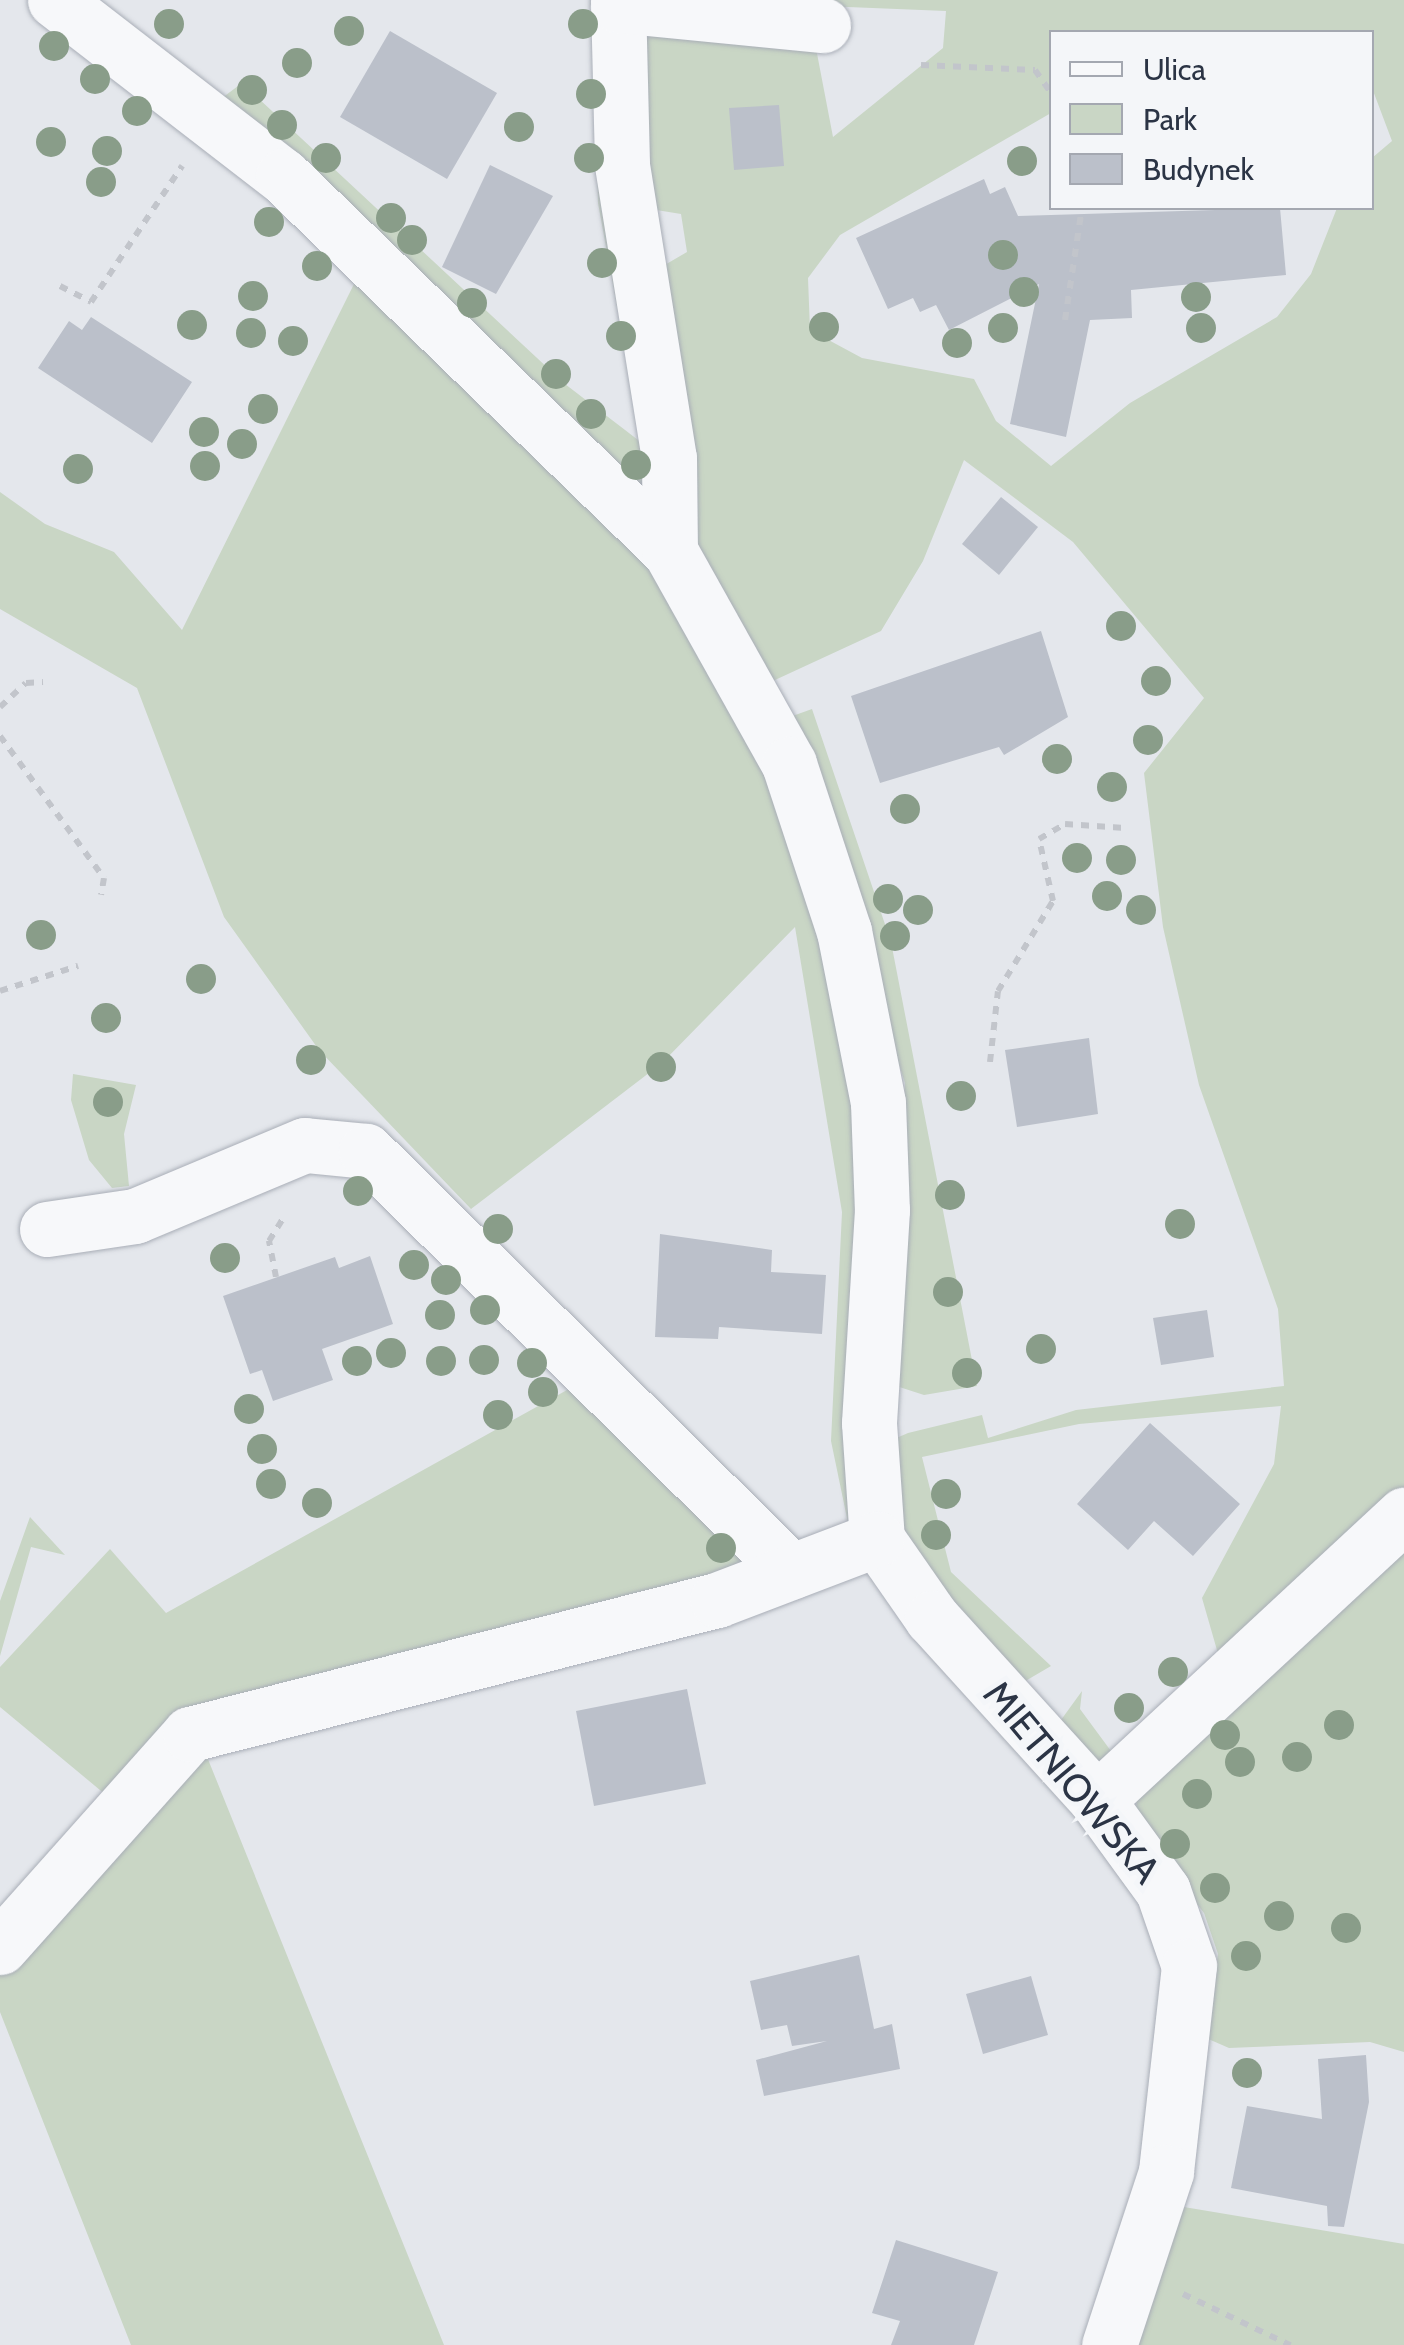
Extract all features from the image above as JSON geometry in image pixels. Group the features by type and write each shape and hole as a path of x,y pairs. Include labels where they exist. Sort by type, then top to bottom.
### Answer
{"street":[{"path":"0,1947 190,1734 717,1600 876,1539 870,1423 883,1161 860,1001 789,764 670,551 282,176 55,0"},
{"path":"670,551 668,458 622,165 618,2 822,25"},
{"path":"48,1229 135,1216 305,1145 366,1151 791,1572"},
{"path":"1097,1800 1404,1514"},
{"name":"MIETNIOWSKA","path":"876,1539 932,1618 1097,1800 1163,1892 1189,1966 1166,2172 1136,2273 1109,2345"}],"path":[{"path":"921,65 1035,70 1049,90"},
{"path":"60,286 91,302 208,116"},
{"path":"1064,320 1082,210"},
{"path":"0,707 26,683 43,682"},
{"path":"0,736 104,878 101,895"},
{"path":"990,1062 998,992 1053,901 1039,839 1065,824 1125,828"},
{"path":"0,991 78,966"},
{"path":"276,1277 269,1241 292,1208"},
{"path":"1136,2273 1290,2345"}],"green space":[{"path":"593,0 660,505 222,98 242,83 565,384 642,443 598,203"},
{"path":"680,0 1404,0 1404,1499 1223,1671 1202,1598 1274,1464 1281,1406 1079,1424 922,1457 951,1572 1051,1666 1015,1687 899,1533 892,1440 908,1433 982,1415 988,1438 1076,1410 1284,1386 1278,1309 1199,1085 1163,927 1144,773 1204,698 1073,542 964,460 923,561 881,631 738,697 776,772 863,1122 848,1523 831,1441 842,1212 795,927 662,1063 471,1209 319,1050 224,917 137,688 0,609 0,492 45,524 114,552 182,630 356,280 657,564 663,266 687,252 681,214 638,207 645,30 815,43 833,137 943,48 946,11","holes":["1049,30 1374,30 1374,93 1392,141 1374,156 1374,210 1336,210 1311,274 1277,317 1130,403 1051,466 996,421 974,379 862,358 810,330 808,278 840,235 1049,114"]},
{"path":"812,709 891,942 977,1386 924,1395 887,1383 905,1083 787,718"},
{"path":"73,1074 136,1085 124,1134 129,1186 112,1188 89,1160 71,1100"},
{"path":"576,1385 763,1569 191,1717 444,2345 131,2345 0,2012 0,1921 112,1800 0,1707 0,1667 110,1549 166,1613"},
{"path":"30,1517 65,1555 31,1547 0,1656 0,1601"},
{"path":"1404,1541 1404,2052 1370,2042 1229,2048 1206,2038 1218,1954 1204,1913 1134,1824 1137,1800"},
{"path":"1082,1691 1080,1709 1122,1766 1096,1778 1053,1731"},
{"path":"1178,2206 1404,2244 1404,2345 1128,2345"}],"building":[{"path":"390,31 497,93 447,179 340,117"},
{"path":"779,105 784,166 734,170 729,108"},
{"path":"490,165 553,196 496,294 442,267"},
{"path":"984,179 990,194 1005,187 1018,216 1280,210 1286,275 1131,290 1132,318 1090,320 1066,437 1010,424 1039,284 949,330 936,305 920,312 913,298 888,309 856,238"},
{"path":"91,317 192,382 152,443 38,368 69,321 82,330"},
{"path":"1001,497 1038,527 999,575 962,544"},
{"path":"1041,631 1068,717 1004,755 999,747 880,783 851,696"},
{"path":"1089,1038 1098,1114 1017,1127 1005,1050"},
{"path":"660,1234 772,1250 771,1272 826,1275 822,1334 719,1327 718,1339 655,1337"},
{"path":"370,1256 393,1324 322,1349 333,1380 273,1401 262,1370 250,1374 223,1296 335,1257 339,1268"},
{"path":"1207,1310 1214,1357 1161,1365 1153,1318"},
{"path":"1150,1423 1240,1504 1193,1556 1154,1521 1128,1550 1077,1504"},
{"path":"687,1689 706,1784 594,1806 576,1711"},
{"path":"859,1955 874,2029 892,2024 900,2069 764,2096 756,2060 827,2041 792,2046 787,2025 761,2030 750,1981"},
{"path":"1031,1976 1048,2035 983,2054 966,1994"},
{"path":"1366,2055 1369,2102 1344,2227 1328,2226 1327,2206 1231,2188 1247,2106 1322,2119 1318,2059"},
{"path":"896,2240 998,2272 974,2345 891,2345 900,2321 872,2313"}]}
